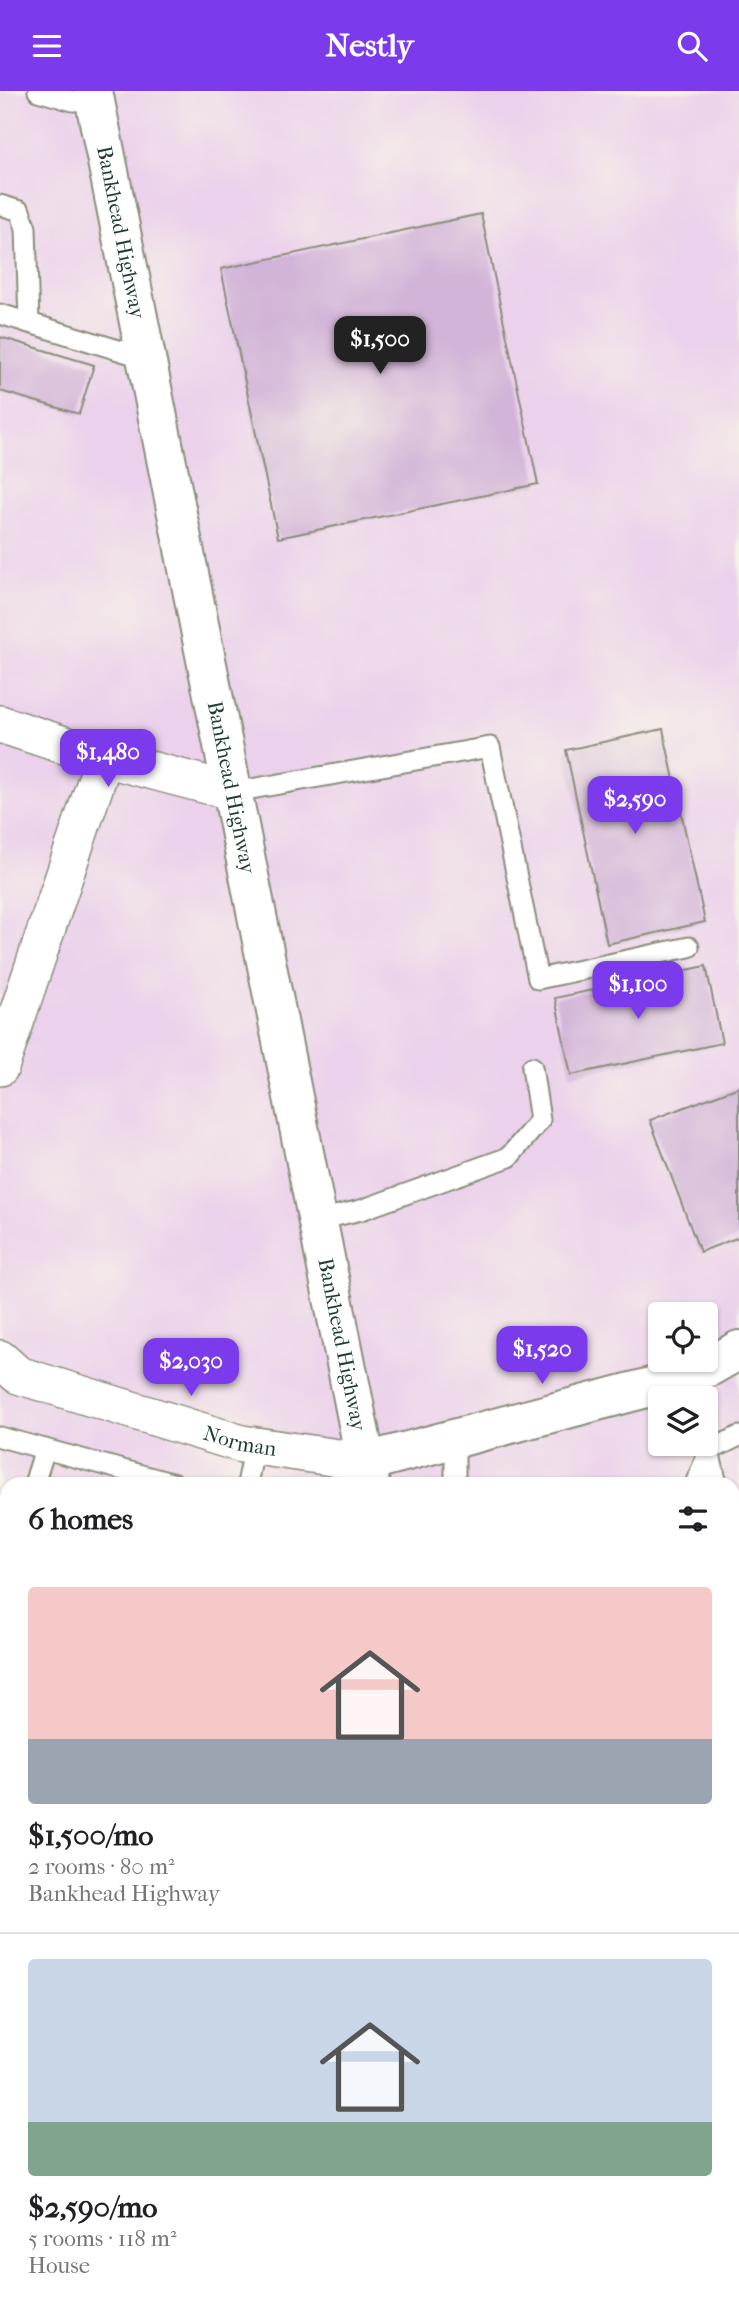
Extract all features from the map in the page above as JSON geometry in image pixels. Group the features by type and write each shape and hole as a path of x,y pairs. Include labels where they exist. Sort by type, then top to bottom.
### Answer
{"street":[{"name":"Bankhead Highway","path":"94,95 368,1473"},
{"path":"0,724 104,758 234,792"},
{"path":"1,1058 104,758"},
{"path":"368,1473 455,1439 677,1380 709,1367 739,1350"},
{"name":"Norman","path":"0,1359 18,1375 242,1444 368,1473"}],"lane":[{"path":"38,91 73,101 94,95"},
{"path":"0,205 20,211 26,228 29,323"},
{"path":"0,314 148,359"},
{"path":"234,792 490,747 538,979 689,947"},
{"path":"318,1220 361,1210 509,1157 540,1120 532,1067"},
{"path":"718,1446 739,1436"},
{"path":"0,1437 149,1477"},
{"path":"455,1439 455,1477"},
{"path":"248,1477 255,1446"},
{"path":"36,1477 45,1449"},
{"path":"698,1477 707,1456"},
{"path":"710,1456 715,1477"}],"shaded area":[{"path":"0,91 739,91 739,1477 0,1477"}],"building":[{"path":"481,214 538,484 278,538 221,269"},
{"path":"0,337 94,365 79,414 0,391"},
{"path":"663,729 705,922 607,944 566,750"},
{"path":"706,966 722,1043 571,1075 555,998"},
{"path":"739,1087 739,1237 700,1252 650,1120"}]}
